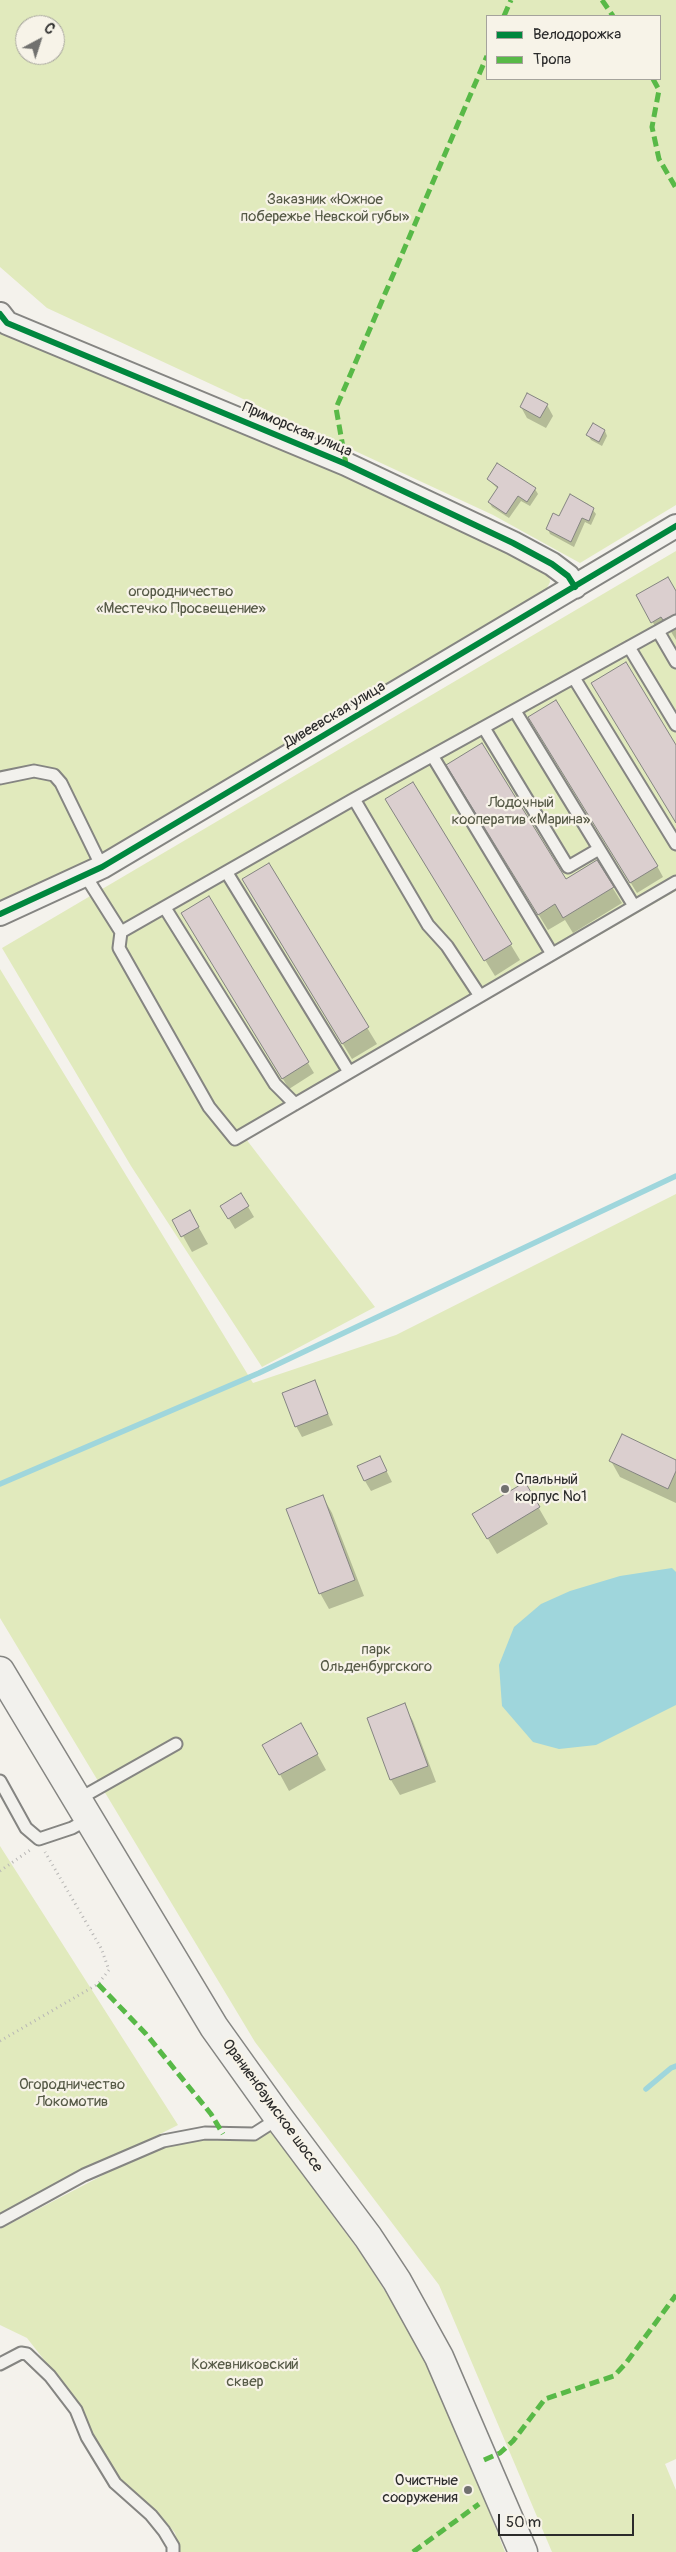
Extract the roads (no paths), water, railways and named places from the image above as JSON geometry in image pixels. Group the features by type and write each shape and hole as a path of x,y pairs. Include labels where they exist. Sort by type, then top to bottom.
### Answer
{"main road":[{"name":"Ораниенбаумское шоссе","path":"0,1670 214,2027 368,2237 419,2318 463,2412 523,2552"}],"street":[{"name":"Приморская улица","path":"0,314 7,323 337,460 408,493 552,564 568,576 575,588"},
{"name":"Дивеевская улица","path":"0,914 94,871 575,588 676,526"}],"lane":[{"path":"121,932 354,799 676,621"},
{"path":"658,631 676,662"},
{"path":"629,647 676,725"},
{"path":"574,678 676,844"},
{"path":"515,711 634,906"},
{"path":"484,728 568,867 599,849"},
{"path":"432,757 552,954"},
{"path":"0,778 34,771 54,775 61,783 94,871 121,932 119,948 209,1106 235,1139 676,882"},
{"path":"354,799 428,925 447,946 480,996"},
{"path":"227,873 349,1072"},
{"path":"165,908 275,1084 295,1104"},
{"path":"0,1781 26,1828 39,1839 72,1828 83,1809 176,1744"},
{"path":"0,2221 84,2175 163,2141 205,2133 254,2134 279,2118"},
{"path":"0,2364 20,2353 27,2354 50,2376 76,2410 88,2437 115,2483 151,2516 164,2531 173,2552"}],"water":[{"path":"672,1568 676,1572 676,1705 596,1745 559,1749 533,1742 502,1706 499,1665 514,1627 541,1604 570,1591 620,1576"}],"waterway":[{"path":"0,1484 259,1373 676,1176"},
{"path":"646,2089 676,2066"}],"place":[{"name":"Спальный корпус №1","path":"505,1489"},
{"name":"Очистные сооружения","path":"468,2490"}],"park label":[{"name":"Заказник «Южное побережье Невской губы»","path":"325,208"},
{"name":"огородничество «Местечко Просвещение»","path":"181,600"},
{"name":"Лодочный кооператив «Марина»","path":"521,812"},
{"name":"парк Ольденбургского","path":"376,1658"},
{"name":"Огородничество Локомотив","path":"72,2094"},
{"name":"Кожевниковский сквер","path":"245,2374"}]}
